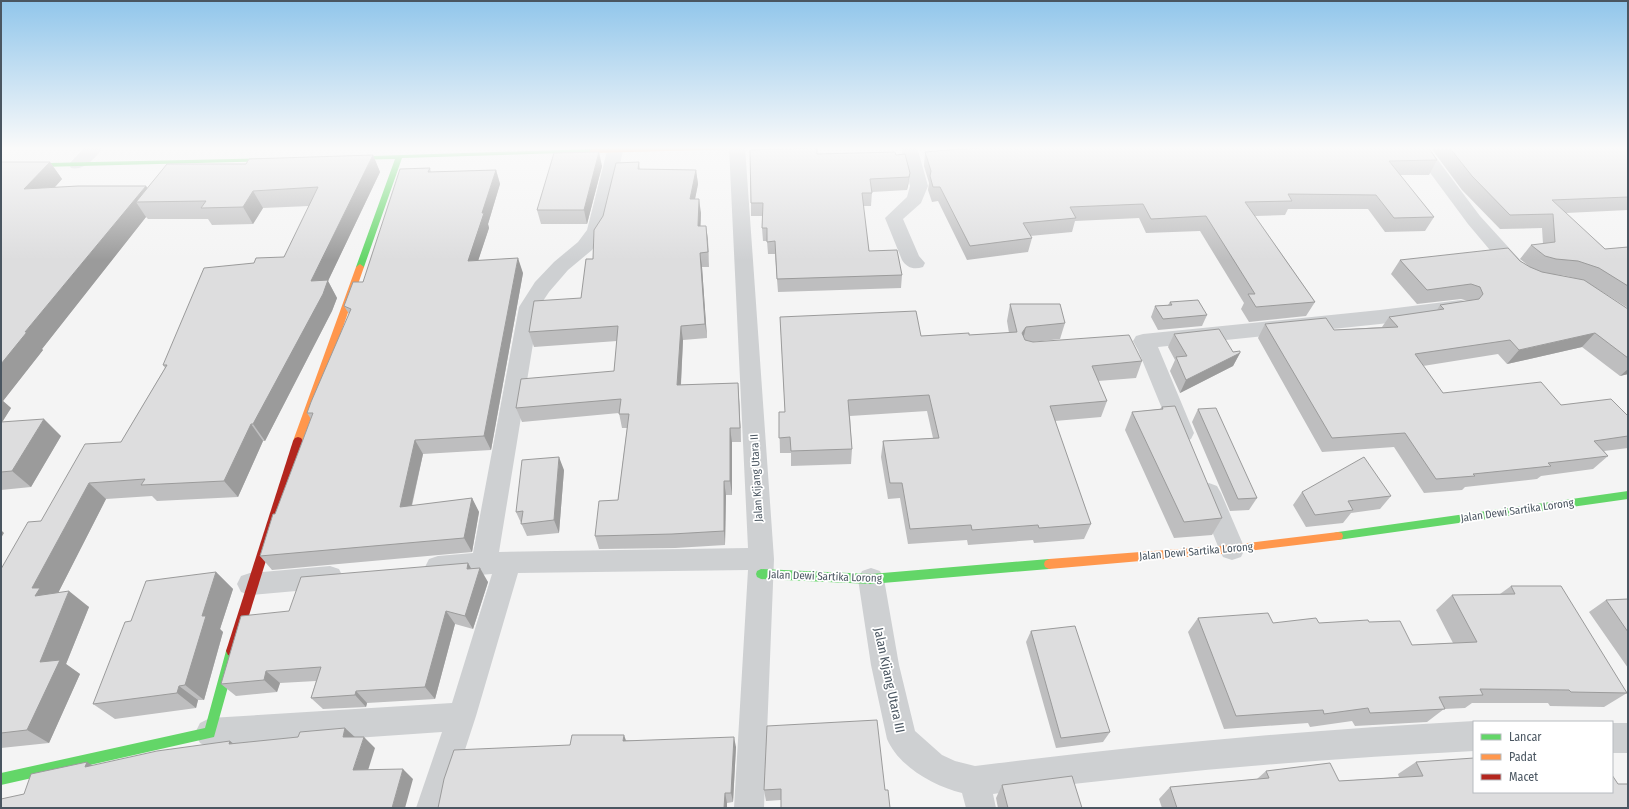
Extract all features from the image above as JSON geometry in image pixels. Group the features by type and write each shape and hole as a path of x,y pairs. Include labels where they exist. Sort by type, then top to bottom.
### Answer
{"main road":[{"path":"1,779 210,733 229,657 250,584 296,446 389,185"},
{"name":"Jalan Dewi Sartika Lorong","path":"761,567 871,579 1232,549 1369,532 1628,495"}],"street":[{"path":"431,808 462,716 496,562 529,307 542,287 561,266 585,246 596,230 607,185"},
{"name":"Jalan Kijang Utara II","path":"739,185 761,567 749,808"},
{"path":"916,263 911,260 894,218 915,199 918,185"},
{"path":"1447,185 1474,220 1512,264 1526,276 1538,280"},
{"path":"1192,453 1148,348 1136,341 1380,317 1461,307"},
{"path":"1201,475 1232,549"},
{"path":"414,569 496,562 761,567"},
{"path":"250,584 352,575"},
{"name":"Jalan Kijang Utara III","path":"871,579 885,665 902,739 931,766 954,776 975,780"},
{"path":"210,733 462,716"},
{"path":"981,808 975,780 1080,767 1193,756 1370,741 1473,736"},
{"path":"1613,738 1628,738"}],"building":[{"path":"1,185 28,185 24,189 78,186 146,186 25,332 27,332 1,364"},
{"path":"150,185 358,185 311,281 328,280 323,294 253,424 251,424 224,481 141,485 145,479 89,483 32,588 40,588 35,596 69,591 40,662 60,660 27,730 1,733 1,569 28,522 41,521 85,444 121,442 167,365 163,365 204,268 254,263 256,258 284,257 318,187 253,191 243,207 201,208 206,201 136,202"},
{"path":"395,185 491,185 482,213 484,213 468,261 518,258 484,436 415,440 400,507 472,498 464,538 260,556 273,514 275,514 313,413 307,413 311,402 351,309 344,306 353,282 363,282"},
{"path":"545,185 591,185 584,210 537,210"},
{"path":"611,185 693,185 690,199 699,199 698,226 706,226 708,252 700,253 705,324 681,326 677,385 738,383 740,428 730,428 730,481 724,481 724,531 595,536 599,501 618,500 629,414 619,414 621,399 516,408 521,379 614,371 618,326 529,332 534,301 581,298 586,259 593,259 594,230 603,216"},
{"path":"751,185 871,185 872,193 862,193 869,251 897,250 902,275 777,279 775,241 767,242 767,228 762,228 763,203 751,203"},
{"path":"932,185 1408,185 1434,217 1394,218 1376,195 1288,194 1292,201 1245,202 1315,302 1256,307 1248,294 1255,294 1206,216 1151,219 1143,204 1070,207 1076,218 1023,223 1032,238 970,246 940,187 933,187"},
{"path":"1481,185 1628,185 1628,197 1552,200 1605,249 1628,247 1628,286 1599,268 1578,261 1556,259 1545,256 1531,245 1555,242 1553,214 1510,215"},
{"path":"1508,248 1520,261 1530,267 1542,272 1584,280 1628,309 1628,358 1595,333 1519,350 1510,340 1415,354 1443,393 1541,382 1561,405 1611,399 1628,416 1628,436 1594,441 1608,456 1548,463 1551,466 1473,474 1475,476 1436,479 1405,433 1332,438 1265,324 1326,318 1334,330 1398,327 1389,317 1444,309 1440,305 1479,299 1483,294 1480,287 1471,284 1427,290 1400,260"},
{"path":"1198,300 1207,315 1163,319 1155,306 1172,305 1170,302"},
{"path":"1010,304 1060,304 1065,323 1026,327 1022,333 1025,340 1033,342 1129,335 1142,361 1092,366 1107,401 1050,406 1091,524 1039,528 1038,525 972,530 971,525 910,529 902,483 890,483 883,441 939,438 929,395 848,400 852,449 791,451 790,437 779,438 779,412 785,412 780,317 916,311 921,336 1017,332"},
{"path":"1219,329 1233,352 1240,351 1240,353 1186,380 1176,357 1187,356 1174,334"},
{"path":"1175,406 1222,518 1184,522 1132,412 1163,409 1162,407"},
{"path":"1216,408 1257,498 1238,499 1198,409"},
{"path":"44,419 12,471 1,472 1,422"},
{"path":"559,457 554,520 521,524 523,511 516,512 522,460"},
{"path":"1364,457 1391,496 1348,501 1353,510 1315,515 1302,492"},
{"path":"468,563 467,569 480,568 465,616 446,611 425,687 356,691 355,695 311,698 321,667 266,671 264,680 221,684 241,616 289,611 301,577"},
{"path":"216,572 202,616 206,616 185,685 179,686 177,693 93,704 125,622 131,621 146,581"},
{"path":"1511,586 1561,586 1627,693 1571,692 1569,690 1480,689 1483,695 1439,697 1445,709 1370,713 1368,708 1324,714 1323,710 1236,716 1198,618 1268,613 1273,623 1316,618 1319,623 1368,620 1369,622 1400,621 1412,645 1477,642 1452,595 1515,594"},
{"path":"1628,599 1628,632 1606,600"},
{"path":"1075,626 1110,732 1061,738 1031,631"},
{"path":"877,720 885,790 888,790 890,808 781,808 781,789 764,790 767,726"},
{"path":"345,728 343,737 364,737 353,770 403,769 392,808 1,808 1,799 24,794 31,774 87,762 85,767 157,751 230,741 229,744 298,737 300,732"},
{"path":"572,735 624,735 623,741 734,737 731,793 725,793 724,808 438,808 444,779 454,750 570,745"},
{"path":"1473,758 1473,793 1613,793 1613,776 1618,784 1628,784 1628,808 1177,808 1170,787 1269,778 1266,771 1330,763 1339,781 1423,776 1416,762"},
{"path":"1072,776 1082,808 1008,808 1002,785"}],"traffic: fast":[{"path":"360,267 389,185"},
{"path":"1338,536 1628,495"},
{"path":"761,574 871,579 1049,564"},
{"path":"1,779 210,733 232,651"}],"traffic: slow":[{"path":"298,441 360,267"},
{"path":"1049,564 1232,549 1338,536"}],"traffic: jam":[{"path":"232,651 298,441"}]}
